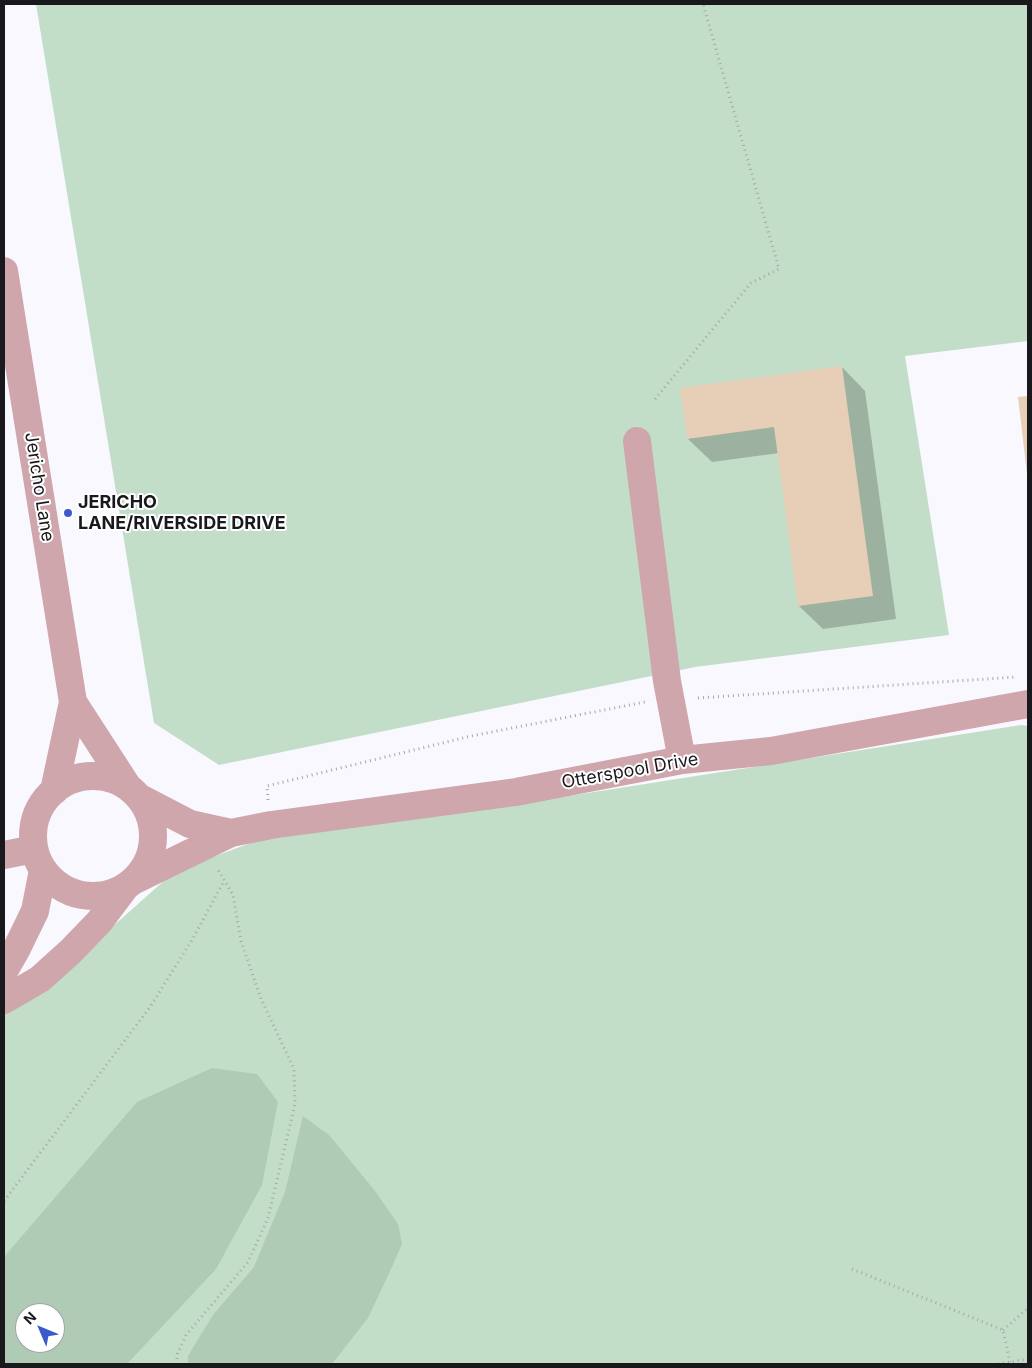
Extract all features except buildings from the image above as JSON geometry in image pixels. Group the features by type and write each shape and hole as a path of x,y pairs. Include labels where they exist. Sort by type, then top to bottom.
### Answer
{"street":[{"name":"Jericho Lane","path":"4,271 73,702 54,791"},
{"path":"637,441 667,681 682,760"},
{"name":"Jericho Lane","path":"73,702 134,793"},
{"name":"Otterspool Drive","path":"130,883 231,833 271,825 516,792 682,760 771,751 1028,704"},
{"path":"4,971 35,911 39,860 33,833 36,817 43,803 54,791 71,780 90,776 110,778 134,793 149,814 153,831 152,849 146,866 99,922 70,952 40,979 4,1000"},
{"name":"Otterspool Drive","path":"134,793 190,824 231,833"},
{"path":"4,855 39,860 56,884 72,892 90,896 109,894 130,883"}],"path":[{"path":"655,399 751,283 779,269 703,4"},
{"path":"271,825 267,786 471,736 671,697 704,698 1018,676"},
{"path":"177,1364 177,1355 186,1335 248,1262 268,1218 295,1104 294,1069 261,999 241,941 233,895 205,846"},
{"path":"4,1201 150,1007 192,940 224,881"},
{"path":"852,1269 1003,1330"},
{"path":"1003,1330 1028,1308"},
{"path":"1003,1330 1010,1362"},
{"path":"998,1364 1028,1358"}],"green space":[{"path":"36,4 1028,4 1028,341 905,356 949,635 695,667 219,765 154,723"},
{"path":"1021,725 1028,726 1028,1364 4,1364 4,1012 93,944 175,871 256,841 575,795"},
{"path":"212,1068 257,1074 278,1102 262,1185 216,1269 127,1364 4,1364 4,1257 137,1102"},
{"path":"303,1116 330,1136 375,1191 398,1224 402,1244 391,1269 368,1318 332,1364 188,1364 188,1356 213,1315 254,1267 285,1192"}],"place":[{"name":"JERICHO LANE/RIVERSIDE DRIVE","path":"68,513"}]}
